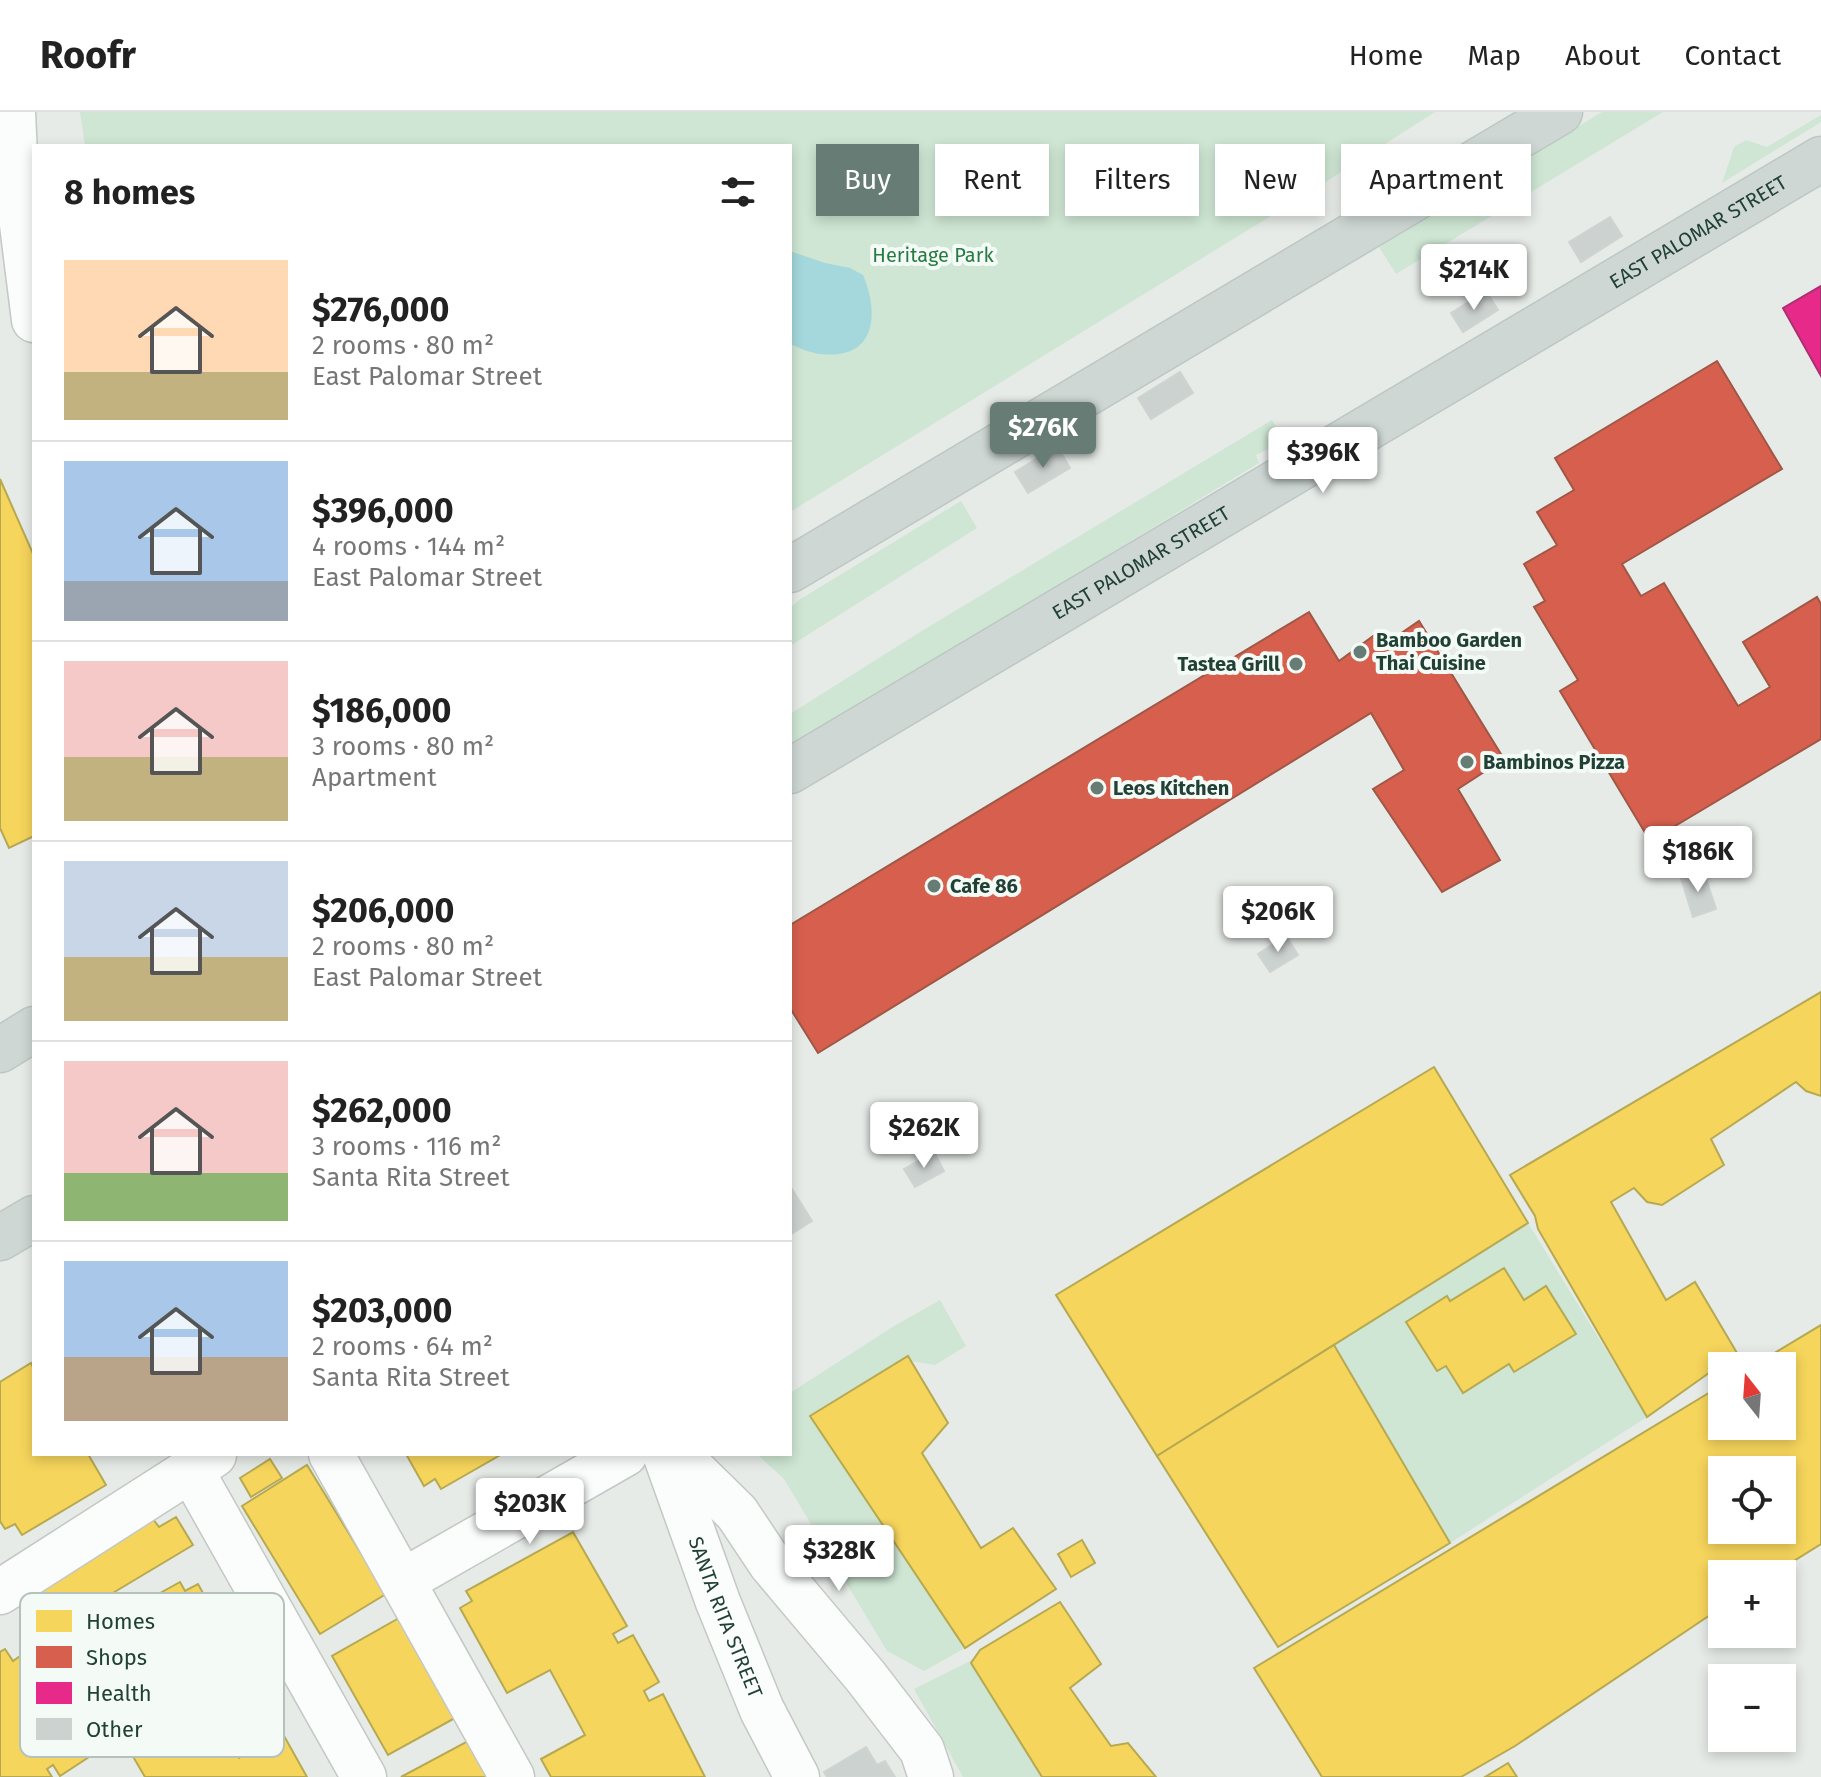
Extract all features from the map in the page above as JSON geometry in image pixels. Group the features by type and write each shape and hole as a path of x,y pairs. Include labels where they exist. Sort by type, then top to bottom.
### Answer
{"main road":[{"path":"792,569 1560,112"},
{"name":"EAST PALOMAR STREET","path":"792,770 1821,159"},
{"path":"0,1050 32,1030"},
{"path":"0,1238 32,1219"}],"street":[{"path":"13,112 5,178 32,310"},
{"path":"332,1456 512,1777"},
{"path":"403,1581 622,1456"},
{"name":"SANTA RITA STREET","path":"666,1456 718,1602 756,1696 797,1777"},
{"path":"679,1456 737,1513 771,1564 866,1677 922,1750 931,1777"},
{"path":"0,1592 203,1462 270,1593"},
{"path":"284,1620 364,1777"}],"green space":[{"name":"Heritage Park","path":"80,112 1435,112 1385,144 1341,144 1341,172 1325,182 1325,144 1215,144 1215,216 1271,216 792,511 792,144 85,144"},
{"path":"1602,112 1663,112 1531,192 1531,155"},
{"path":"1821,115 1821,122 1722,183 1734,147 1746,140 1767,147"},
{"path":"1430,216 1492,216 1396,274 1379,247"},
{"path":"1272,420 1285,441 1256,455 1259,463 792,747 792,713"},
{"path":"961,501 977,528 792,645 792,606"},
{"path":"1528,1223 1647,1417 1450,1543 1334,1345"},
{"path":"940,1300 966,1346 935,1365 911,1361 810,1417 965,1648 924,1671 887,1651 784,1479 759,1456 792,1456 792,1392"},
{"path":"974,1659 1044,1777 963,1777 914,1689"}],"water":[{"path":"792,252 850,268 863,275 871,305 869,332 853,350 839,354 809,351 792,345"}],"building: Homes":[{"path":"0,479 32,551 32,837 9,848 0,828"},
{"path":"1821,992 1821,1096 1806,1091 1796,1082 1711,1139 1724,1165 1662,1205 1647,1202 1634,1188 1611,1202 1666,1300 1695,1282 1736,1352 1708,1352 1708,1374 1647,1417 1510,1175"},
{"path":"1434,1067 1528,1223 1157,1456 1056,1295"},
{"path":"1504,1268 1524,1300 1546,1286 1576,1334 1514,1372 1509,1364 1463,1393 1446,1366 1437,1371 1406,1322 1447,1296 1450,1301"},
{"path":"1821,1325 1821,1544 1795,1560 1708,1560 1708,1616 1515,1746 1461,1777 1322,1777 1254,1668 1708,1393 1708,1440 1796,1440 1796,1352 1776,1352"},
{"path":"1334,1345 1450,1543 1278,1647 1157,1456"},
{"path":"908,1356 948,1423 922,1453 981,1548 1013,1528 1056,1589 965,1648 810,1416"},
{"path":"31,1363 32,1456 89,1456 106,1485 22,1535 15,1524 5,1529 0,1521 0,1382"},
{"path":"407,1456 499,1456 441,1489 435,1479 424,1486"},
{"path":"270,1459 282,1478 251,1497 240,1478"},
{"path":"307,1465 386,1594 320,1634 242,1506"},
{"path":"176,1517 193,1545 113,1593 32,1593 153,1519 159,1527"},
{"path":"573,1532 627,1626 613,1634 618,1643 633,1635 659,1682 644,1691 649,1701 663,1694 705,1777 551,1777 541,1759 585,1735 550,1670 507,1693 460,1608 472,1601 466,1591"},
{"path":"1082,1540 1095,1563 1071,1577 1058,1554"},
{"path":"180,1582 185,1591 198,1584 203,1593 160,1593"},
{"path":"1060,1602 1101,1664 1070,1688 1111,1746 1128,1743 1156,1777 1042,1777 971,1663 980,1650"},
{"path":"399,1618 455,1718 388,1755 332,1656"},
{"path":"5,1649 13,1661 20,1656 20,1757 89,1757 60,1776 53,1765 47,1769 52,1777 0,1777 0,1652"},
{"path":"284,1736 307,1777 145,1777 133,1757 284,1757"},
{"path":"468,1741 487,1777 401,1777"},
{"path":"1508,1763 1517,1777 1485,1777"}],"building: Shops":[{"path":"1717,361 1782,469 1622,564 1641,596 1664,583 1738,706 1770,687 1743,642 1817,597 1821,604 1821,739 1650,841 1560,691 1578,680 1534,607 1545,601 1524,564 1557,545 1537,512 1574,490 1555,458"},
{"path":"1309,612 1339,661 1376,634 1384,645 1419,621 1504,759 1458,789 1500,860 1442,892 1373,789 1404,770 1371,713 818,1053 792,1011 792,924"}],"building: Health":[{"path":"1821,286 1821,376 1783,308"}],"building: Other":[{"path":"1610,217 1622,236 1581,262 1569,242"},
{"path":"1486,291 1498,310 1463,332 1451,313"},
{"path":"1180,372 1193,393 1151,419 1138,398"},
{"path":"1057,446 1070,468 1028,493 1015,472"},
{"path":"1703,870 1716,909 1693,917 1681,878"},
{"path":"1286,936 1298,955 1270,972 1258,954"},
{"path":"934,1152 944,1171 915,1187 904,1169"},
{"path":"792,1189 812,1221 792,1234"},
{"path":"866,1747 877,1765 885,1761 895,1777 827,1777 824,1772"}],"place":[{"name":"Bamboo Garden Thai Cuisine","path":"1360,652"},
{"name":"Tastea Grill","path":"1296,664"},
{"name":"Bambinos Pizza","path":"1467,762"},
{"name":"Leos Kitchen","path":"1097,788"},
{"name":"Cafe 86","path":"934,886"}]}
